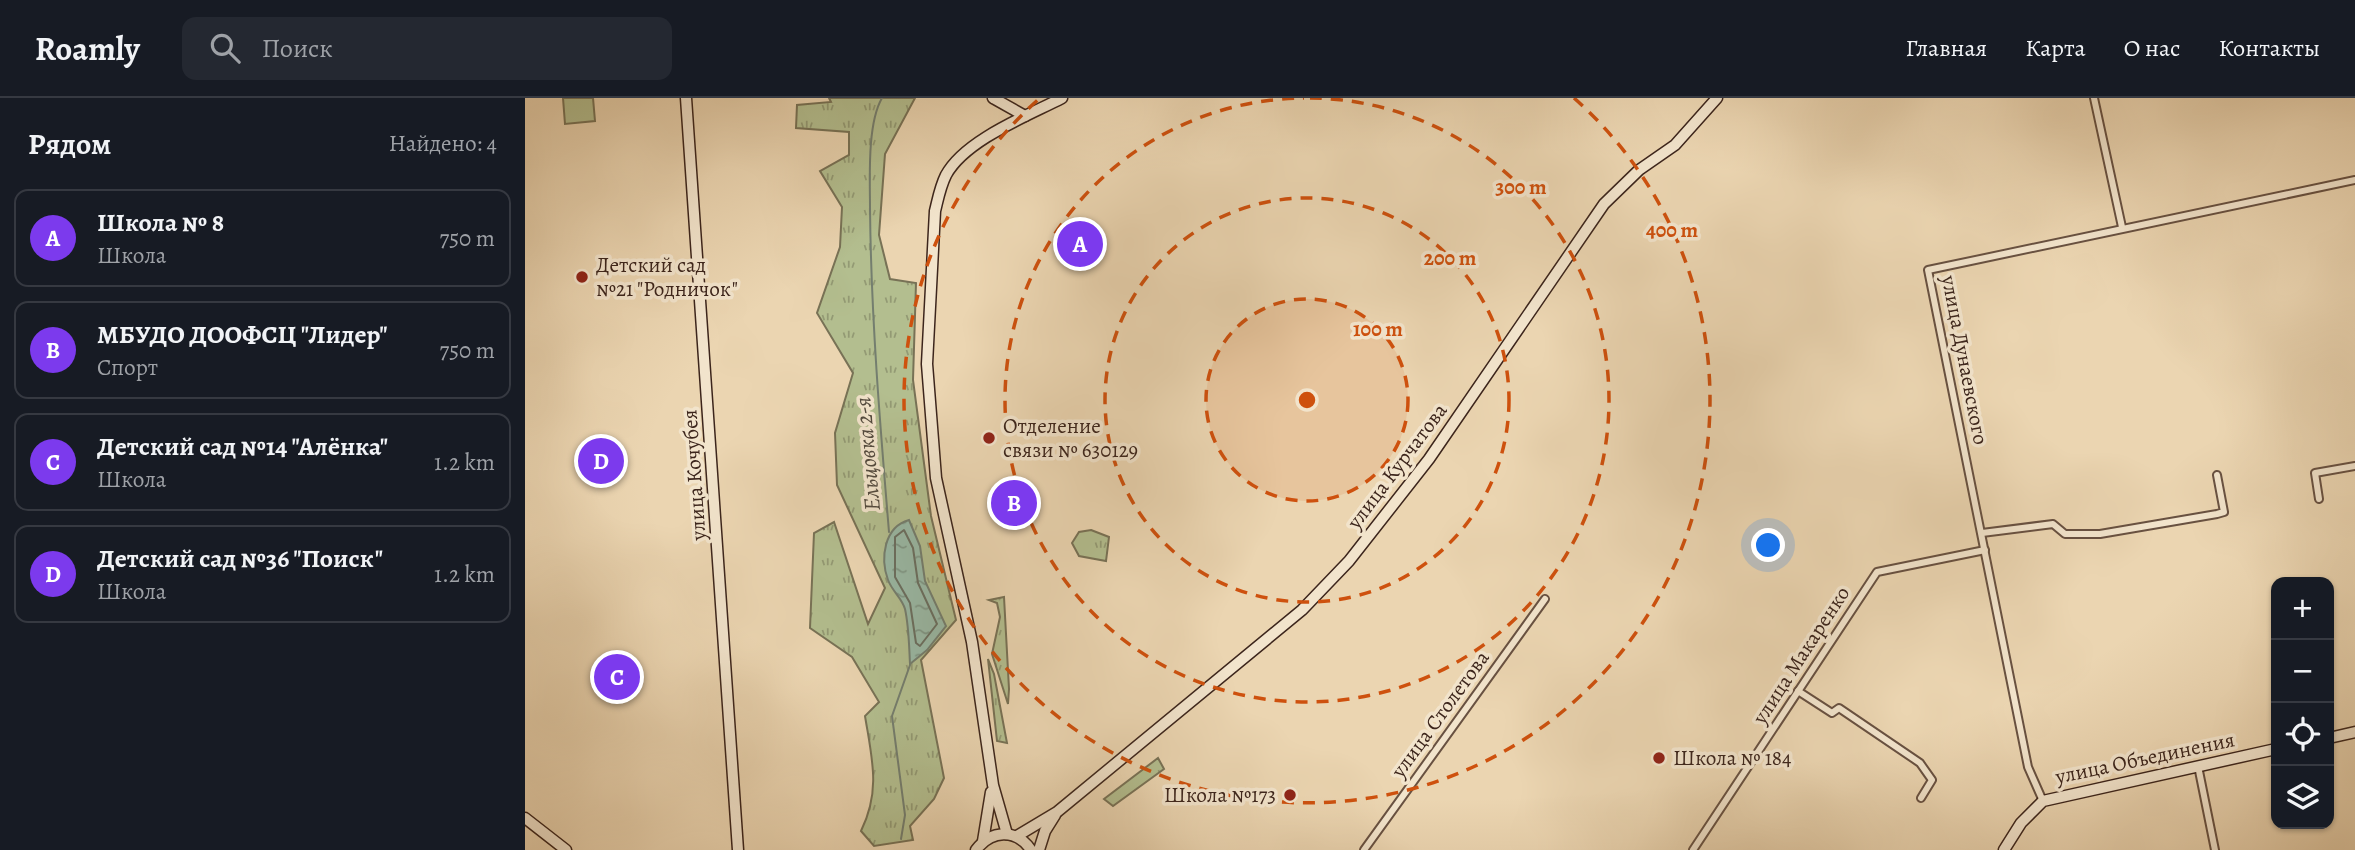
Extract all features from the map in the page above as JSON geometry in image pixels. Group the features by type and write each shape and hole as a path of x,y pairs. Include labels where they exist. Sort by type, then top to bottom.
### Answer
{"main road":[{"name":"улица Кочубея","path":"686,98 738,850"},
{"path":"993,98 1025,116"},
{"path":"1031,850 1012,835 993,785 972,642 936,478 927,364 929,297 935,211 947,174 958,159 977,144 1062,98"},
{"name":"улица Курчатова","path":"1057,812 1327,585 1429,459 1604,204 1639,170 1675,145 1717,98"},
{"path":"2334,737 2355,732"},
{"name":"улица Объединения","path":"2004,850 2021,823 2043,801 2271,750"},
{"path":"976,850 983,841 993,785"},
{"path":"983,841 1012,835 1057,812"},
{"path":"1039,850 1045,831 1057,812"},
{"path":"525,818 566,850"}],"street":[{"path":"2094,98 2122,227"},
{"name":"улица Дунаевского","path":"2043,801 2028,767 1927,270 2355,180"},
{"path":"2319,499 2315,473 2355,466"},
{"path":"1982,533 2053,524 2065,534 2100,534 2217,514 2224,512 2217,475"},
{"name":"улица Макаренко","path":"1693,850 1877,572 1985,550"},
{"name":"улица Столетова","path":"1364,850 1545,599"},
{"path":"1798,691 1832,713 1839,708 1920,763 1932,780 1921,798"},
{"path":"2198,766 2215,850"}],"green space":[{"path":"563,98 593,98 595,121 565,124"},
{"path":"829,98 915,98 885,154 879,235 890,279 916,283 913,380 931,516 956,620 921,660 944,778 934,799 910,826 913,840 874,846 861,831 873,788 865,716 879,702 852,657 810,628 814,533 834,522 868,624 885,588 837,485 835,433 853,373 817,313 840,247 842,207 820,171 849,155 849,132 796,128 797,105 831,102"},
{"path":"1091,530 1109,537 1106,561 1079,556 1072,543 1079,532"},
{"path":"1004,597 1008,704 992,654 1000,617 997,603 989,600"},
{"path":"988,659 994,674 1007,743 997,741"},
{"path":"1158,758 1164,769 1113,806 1104,799"}],"water":[{"path":"909,520 920,546 925,581 946,626 927,650 910,664 905,609 888,580 884,562 889,536 894,529"}],"waterway":[{"name":"Ельцовка 2-я","path":"882,98 872,136 870,208 874,330 889,532"},
{"name":"Ельцовка 2-я","path":"901,839 905,815 892,716 910,665"}],"place":[{"name":"Школа № 8","path":"1080,244"},
{"name":"Детский сад №21 \"Родничок\"","path":"582,277"},
{"name":"Отделение связи № 630129","path":"989,438"},
{"name":"Детский сад №36 \"Поиск\"","path":"601,461"},
{"name":"МБУДО ДООФСЦ \"Лидер\"","path":"1014,503"},
{"name":"Детский сад №14 \"Алёнка\"","path":"617,677"},
{"name":"Школа № 184","path":"1659,758"},
{"name":"Школа №173","path":"1290,795"}]}
